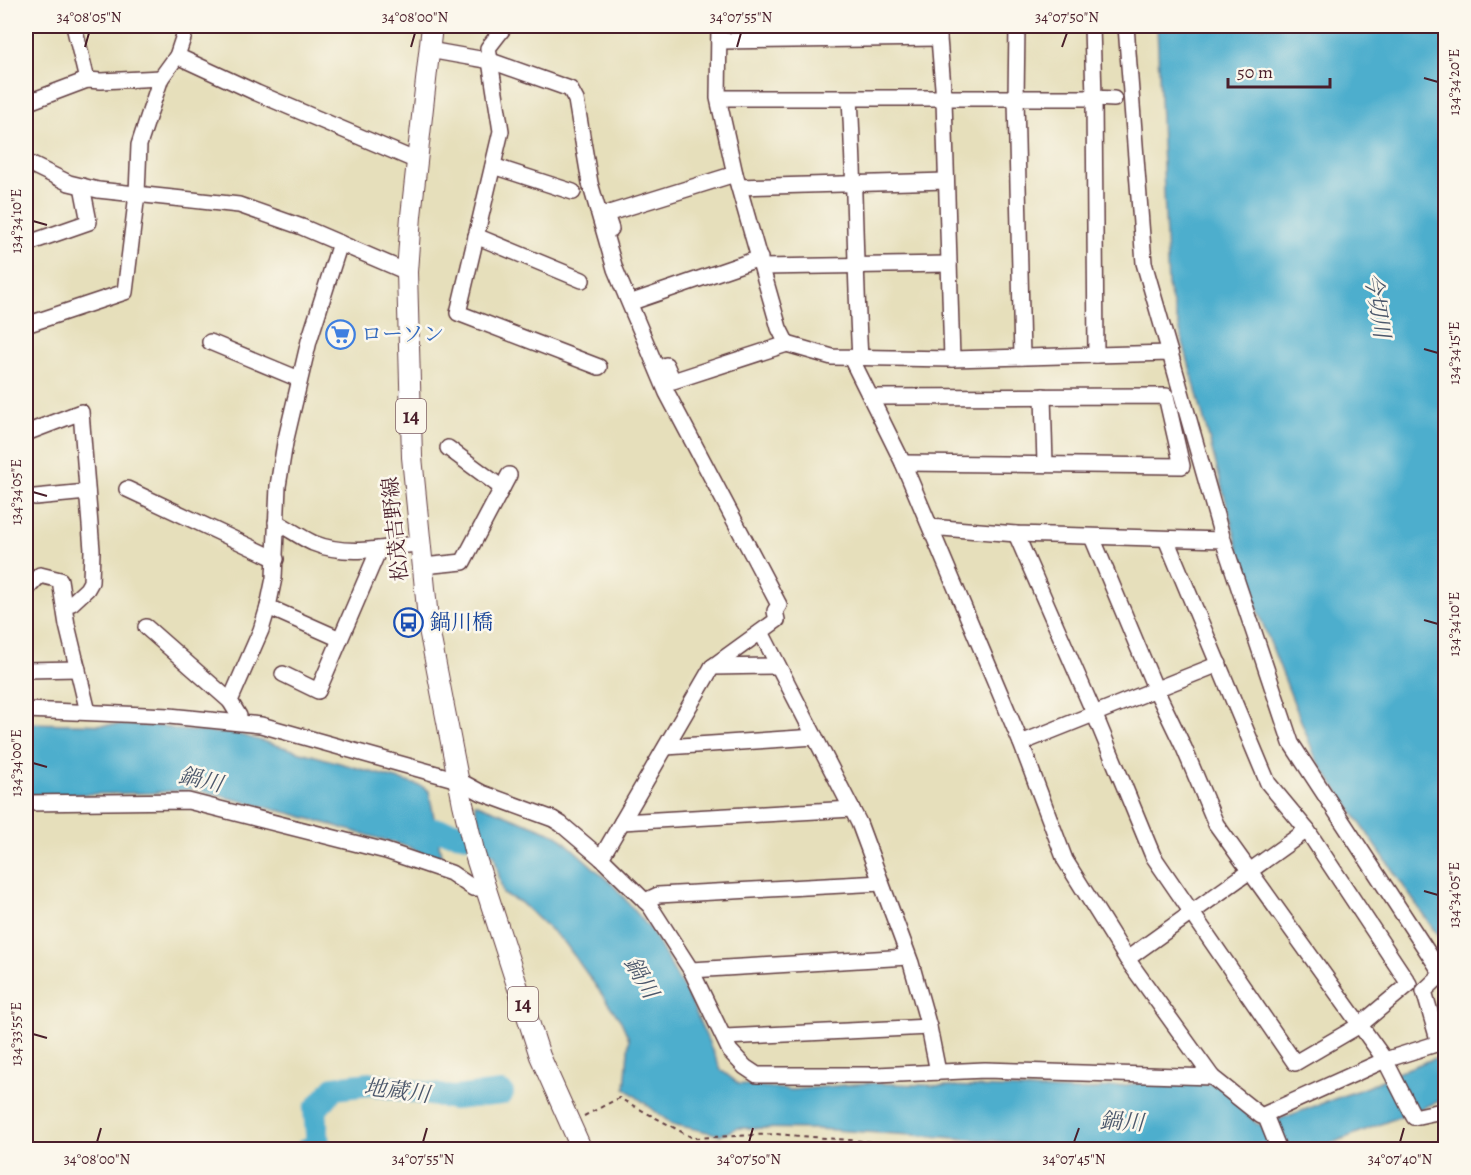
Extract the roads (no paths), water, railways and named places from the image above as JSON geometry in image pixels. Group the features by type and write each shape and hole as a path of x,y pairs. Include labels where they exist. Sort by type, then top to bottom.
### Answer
{"main road":[{"name":"松茂吉野線","path":"432,26 407,272 412,457 429,629 475,855 540,1056 582,1149"}],"street":[{"path":"74,26 87,80"},
{"path":"26,325 125,292 137,195 139,145 161,78 177,56 187,26"},
{"path":"505,26 488,48 501,131 458,313 599,367"},
{"path":"1017,26 1016,99 1022,357"},
{"path":"1092,26 1096,355"},
{"path":"850,99 855,184 855,358 903,462 1021,744 1065,860 1127,959 1212,1077 1261,1116 1266,1117 1439,1043 1424,991 1442,974 1291,743 1223,540 1144,263 1126,26"},
{"path":"787,344 779,328 737,181 718,98 719,33 938,32 944,100 952,358"},
{"path":"429,50 491,61 570,89 576,100 590,183 615,269 667,393 778,605 775,611 777,620 712,667 601,858"},
{"path":"177,56 268,98 417,161"},
{"path":"26,103 87,80 161,78"},
{"path":"718,98 1114,99"},
{"path":"26,162 69,183 98,190 239,205 302,227 407,272"},
{"path":"493,166 573,192"},
{"path":"946,181 855,184 737,181 606,214 630,290 673,381 787,344 832,357 855,358 1170,353"},
{"path":"26,244 89,222 82,186"},
{"path":"476,236 582,280"},
{"path":"230,701 261,630 268,607 276,559 278,486 285,443 299,379 340,243"},
{"path":"635,301 761,262 855,265 949,264"},
{"path":"210,342 299,379"},
{"path":"1043,396 1045,464"},
{"path":"872,397 1166,396 1182,466 903,462"},
{"path":"27,428 81,412 92,550 91,582 72,603 65,605"},
{"path":"423,566 463,562 505,481 448,448"},
{"path":"127,489 276,559"},
{"path":"35,497 87,492"},
{"path":"276,522 313,543 338,550 379,549 421,543"},
{"path":"930,527 1016,534 1223,540"},
{"path":"1016,534 1153,856 1295,1062 1360,1025 1409,984 1307,830 1268,783 1166,539"},
{"path":"1092,537 1155,688 1216,824 1388,1065 1414,1117 1446,1110"},
{"path":"283,674 318,691 379,549"},
{"path":"26,590 40,575 60,580 67,625 88,712"},
{"path":"268,607 339,639"},
{"path":"146,627 230,701 239,716 239,722"},
{"path":"761,632 859,823 908,957 929,1026 938,1072"},
{"path":"1021,744 1219,664"},
{"path":"712,667 778,666"},
{"path":"26,670 78,669"},
{"path":"26,710 239,722 281,730 458,780 482,793 553,819 601,858 650,906 691,970 730,1051 745,1067 757,1075 876,1075 985,1070 1212,1077"},
{"path":"666,747 815,737"},
{"path":"26,803 188,801 386,851 450,873 473,888 486,888"},
{"path":"622,822 852,809"},
{"path":"1127,959 1307,830"},
{"path":"645,901 658,895 881,884"},
{"path":"691,970 908,957"},
{"path":"725,1037 929,1026"},
{"path":"1266,1117 1279,1149"}],"water":[{"name":"今切川","path":"1157,26 1445,26 1445,946 1316,759 1250,591 1168,286"},
{"path":"26,723 162,726 178,730 237,734 421,786 429,791 443,865 409,847 194,789 151,793 26,795"},
{"path":"475,803 557,835 614,886 651,930 691,1002 721,1070 739,1084 792,1090 867,1083 1079,1091 1148,1082 1218,1084 1257,1124 1263,1125 1367,1087 1438,1057 1445,1051 1445,1099 1314,1150 1088,1149 817,1129 737,1128 721,1135 672,1124 625,1088 629,1039 621,1021 565,943 520,902 503,894 494,854 483,849"}],"waterway":[{"name":"鍋川","path":"405,825 480,837 492,842"},
{"name":"地蔵川","path":"306,1150 318,1145 315,1110 334,1088 370,1084 453,1098 502,1093"}],"place":[{"name":"ローソン","path":"340,334"},
{"name":"鍋川橋","path":"409,622"}]}
